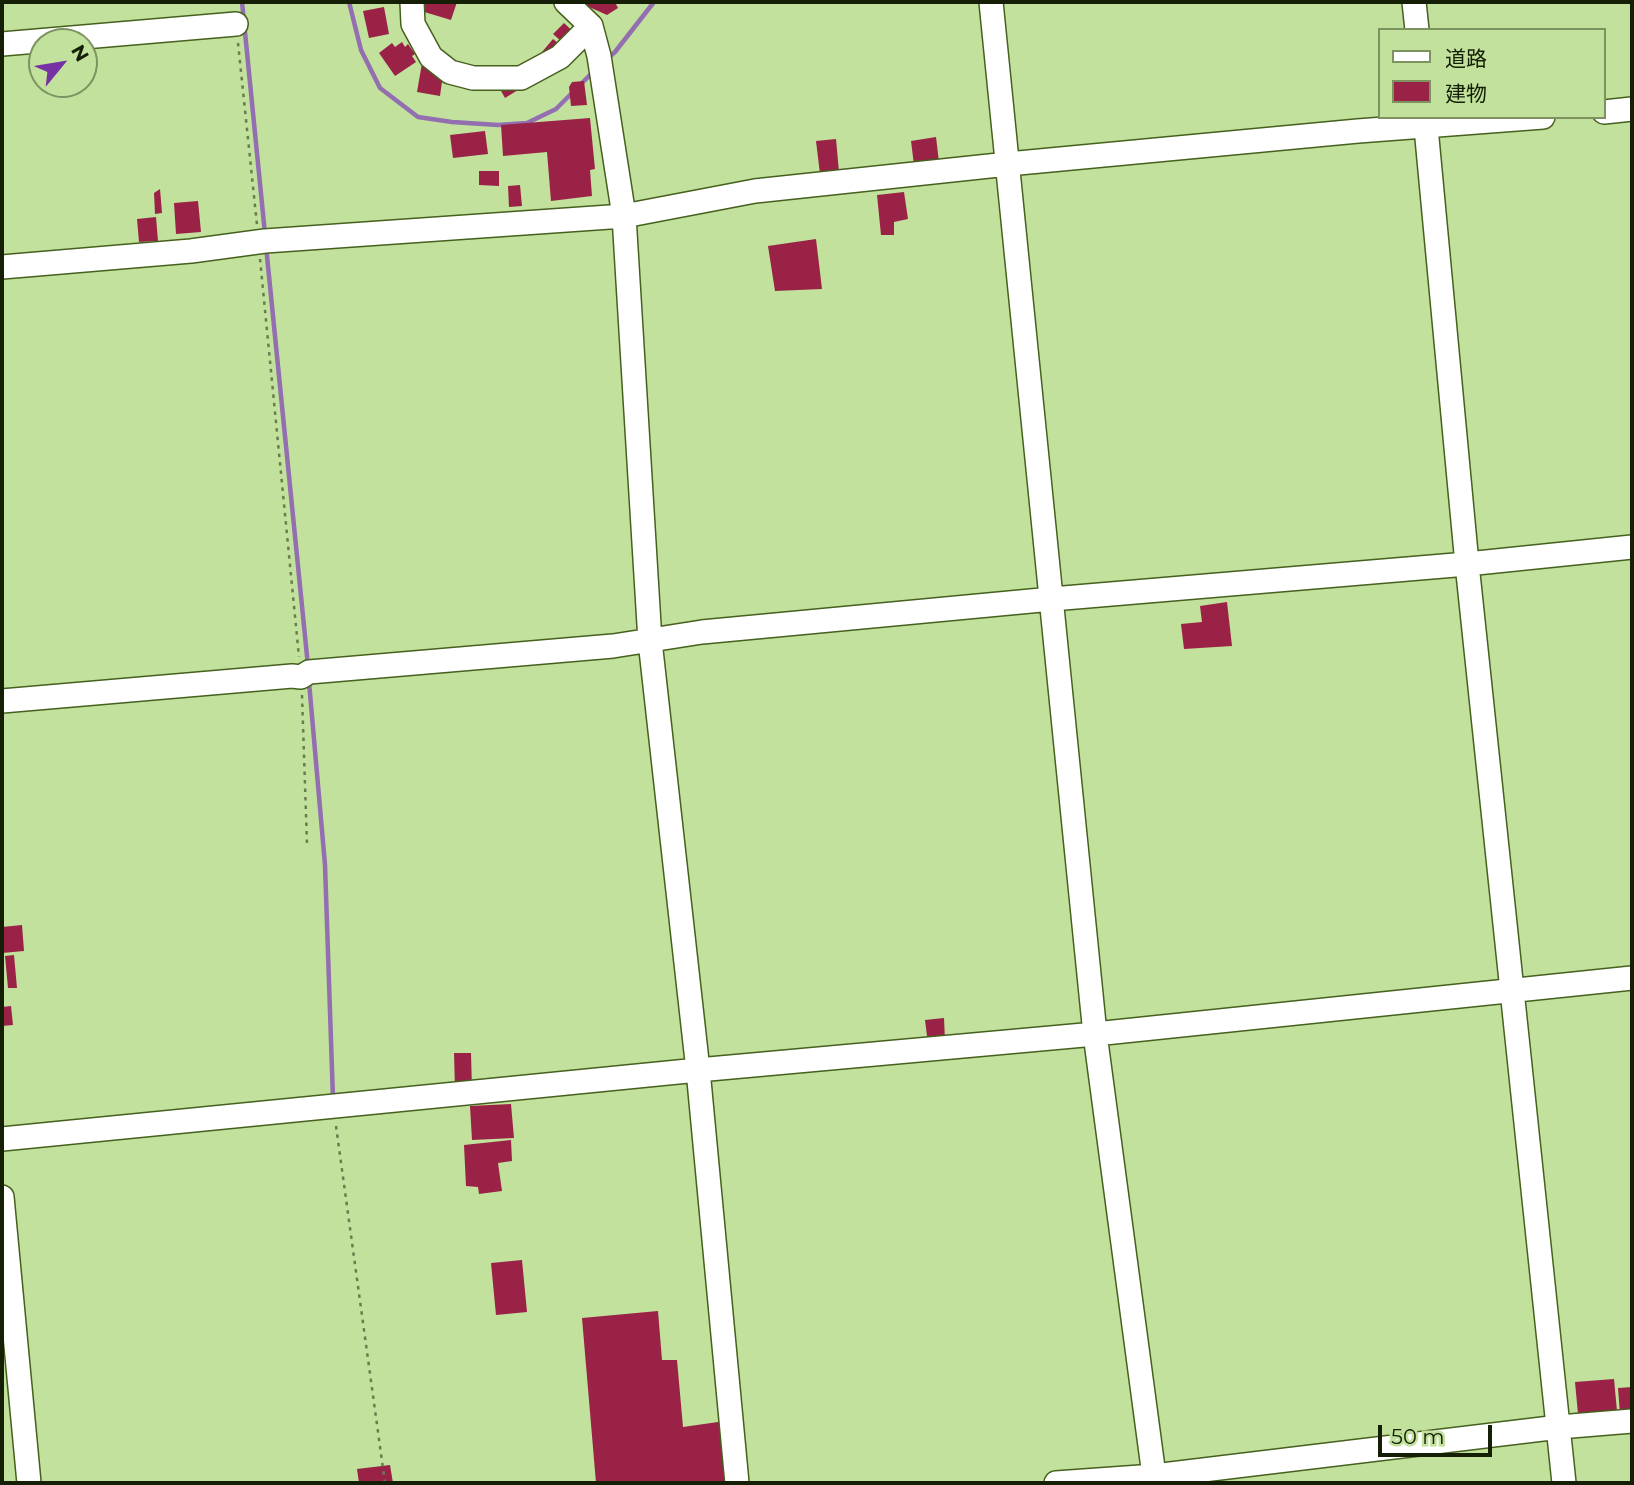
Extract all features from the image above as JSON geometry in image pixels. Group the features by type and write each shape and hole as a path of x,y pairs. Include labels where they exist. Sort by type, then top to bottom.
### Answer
{"street":[{"path":"412,2 412,24 431,57 450,72 473,78 521,78 595,41"},
{"path":"566,2 595,41 624,216 650,641 698,1070 737,1483"},
{"path":"991,2 1095,1034 1154,1480"},
{"path":"1414,2 1417,28"},
{"path":"2,44 236,24"},
{"path":"1606,112 1632,109"},
{"path":"2,267 191,251 258,242 624,216 755,191 1425,121 1484,119"},
{"path":"1425,121 1467,564 1564,1483"},
{"path":"2,701 301,677 309,672 599,647 702,632 1632,547"},
{"path":"2,1139 698,1070 1095,1034 1632,978"},
{"path":"2,1197 29,1483"},
{"path":"1056,1483 1154,1480 1559,1427 1632,1421"}],"path":[{"path":"236,24 301,677 307,844"},
{"path":"333,1106 385,1483"}],"building":[{"path":"424,2 457,2 451,20 421,11"},
{"path":"578,2 615,2 618,8 607,15"},
{"path":"384,7 389,34 369,38 363,11"},
{"path":"564,23 580,38 571,50 553,34"},
{"path":"553,39 558,43 547,56 542,52"},
{"path":"402,42 405,47 408,44 415,54 412,56 416,62 395,76 379,53 392,43 395,47"},
{"path":"422,63 444,67 440,96 417,92"},
{"path":"509,75 518,90 505,98 496,82"},
{"path":"584,81 587,105 571,106 569,87 572,82"},
{"path":"590,118 595,169 590,170 592,196 551,201 547,152 503,156 501,125"},
{"path":"485,131 488,154 453,158 450,135"},
{"path":"936,137 939,162 914,165 911,141"},
{"path":"836,139 839,172 820,174 816,141"},
{"path":"479,171 499,171 499,186 479,185"},
{"path":"520,185 522,206 509,207 508,186"},
{"path":"160,189 162,213 155,214 154,193"},
{"path":"904,192 908,219 894,222 894,235 881,235 877,195"},
{"path":"198,201 201,232 176,234 174,203"},
{"path":"156,217 158,241 139,242 137,219"},
{"path":"816,239 822,289 775,291 768,246"},
{"path":"1227,602 1232,646 1184,649 1181,624 1202,622 1200,606"},
{"path":"22,925 24,951 2,953 2,927"},
{"path":"14,955 17,988 8,988 5,956"},
{"path":"11,1006 13,1025 2,1026 2,1007"},
{"path":"944,1018 945,1041 928,1044 925,1020"},
{"path":"454,1053 471,1053 472,1090 455,1090"},
{"path":"511,1104 514,1138 472,1140 470,1106"},
{"path":"511,1140 512,1161 498,1163 502,1191 479,1194 478,1187 466,1186 464,1145"},
{"path":"522,1260 527,1312 496,1315 491,1263"},
{"path":"658,1311 662,1360 677,1360 683,1427 725,1421 732,1483 596,1483 582,1318"},
{"path":"1614,1379 1617,1411 1578,1414 1575,1382"},
{"path":"1632,1387 1632,1413 1620,1414 1618,1388"},
{"path":"390,1465 393,1483 359,1483 357,1469"}],"waterway":[{"path":"242,2 265,234"},
{"path":"349,2 361,50 380,88 418,117 498,125 527,123 556,109 574,91"},
{"path":"608,58 654,2"},
{"path":"580,85 594,71"},
{"path":"266,246 308,666"},
{"path":"309,682 325,865 333,1099"}]}
